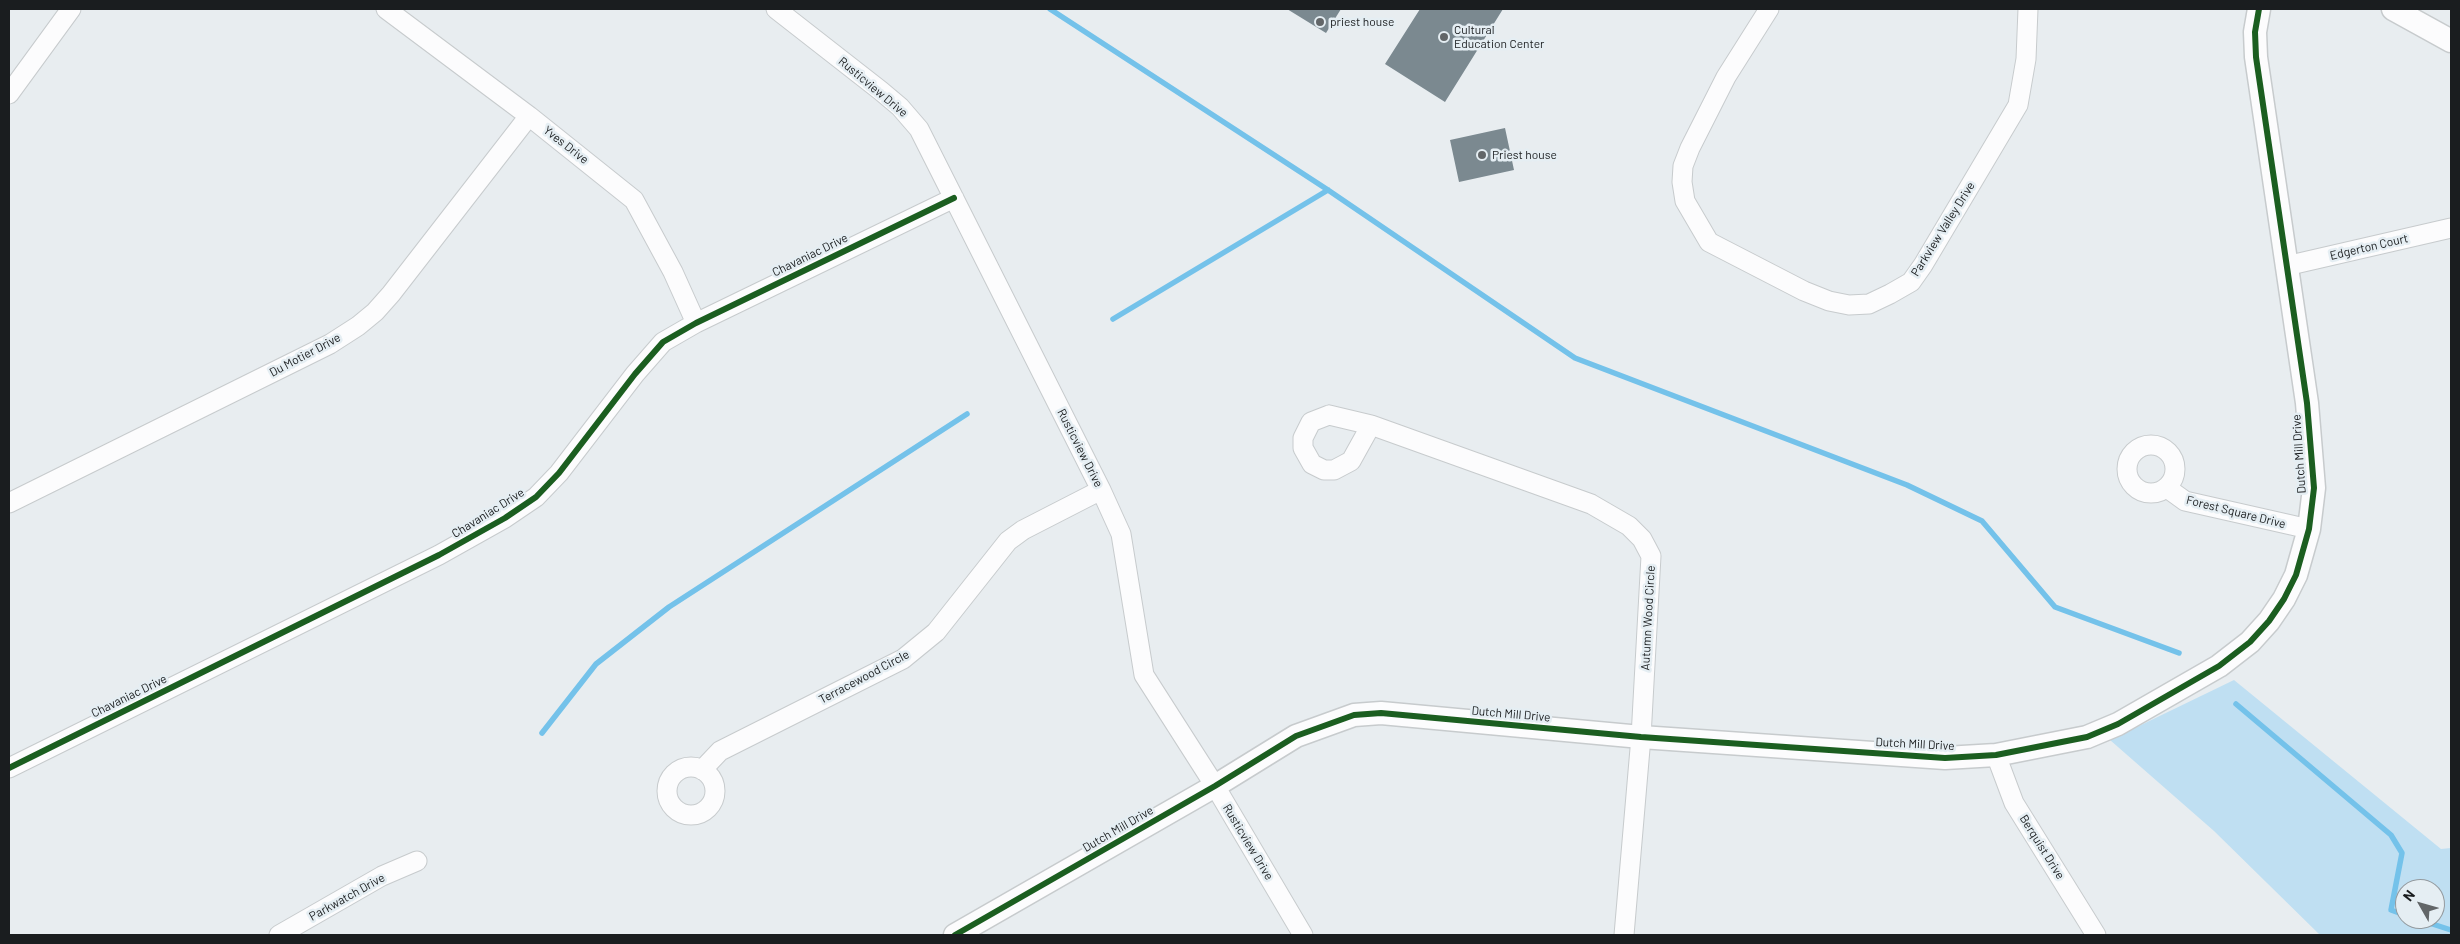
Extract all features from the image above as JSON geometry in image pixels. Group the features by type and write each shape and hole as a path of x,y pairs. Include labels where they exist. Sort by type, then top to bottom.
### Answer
{"street":[{"path":"9,94 71,9"},
{"name":"Yves Drive","path":"386,9 529,116 634,200 673,272 696,323"},
{"name":"Rusticview Drive","path":"776,9 900,107 919,129 1101,490 1121,534 1128,569 1132,611 1144,675 1215,786 1303,935"},
{"name":"Parkview Valley Drive","path":"1769,9 1726,77 1690,148 1683,166 1684,201 1709,242 1804,291 1830,301 1849,305 1870,304 1890,294 1910,282 1923,265 2018,105 2026,59 2028,9"},
{"name":"Dutch Mill Drive","path":"956,935 1215,786 1296,736 1354,714 1381,713 1641,737 1945,758 1996,755 2087,737 2118,724 2219,666 2250,642 2269,621 2296,575 2309,529 2314,488 2306,402 2256,57 2255,32 2260,9"},
{"path":"2393,9 2451,41"},
{"name":"Du Motier Drive","path":"9,503 330,344 358,326 375,312 391,294 529,116"},
{"name":"Chavaniac Drive","path":"9,768 439,555 505,518 536,497 559,473 635,374 663,342 696,323 954,198"},
{"name":"Edgerton Court","path":"2286,266 2451,228"},
{"name":"Autumn Wood Circle","path":"1371,425 1591,504 1629,526 1642,539 1651,556 1641,737 1624,935"},
{"name":"Forest Square Drive","path":"2167,488 2185,501 2309,529"},
{"name":"Terracewood Circle","path":"702,770 720,751 903,659 936,632 1008,541 1023,530 1101,490"},
{"name":"Berquist Drive","path":"1996,755 2014,803 2096,935"},
{"name":"Parkwatch Drive","path":"279,935 382,876 417,861"}],"shaded area":[{"path":"2234,680 2441,849 2451,848 2451,935 2320,935 2214,831 2110,740"}],"building":[{"name":"priest house","path":"1287,9 1341,9 1326,33"},
{"name":"Cultural Education Center","path":"1420,9 1503,9 1445,102 1385,64"},
{"name":"Priest house","path":"1505,128 1514,170 1459,182 1450,140"}],"waterway":[{"path":"1050,9 1328,190 1575,358 1907,485 1982,521 2055,607 2179,653"},
{"path":"1113,319 1328,190"},
{"path":"542,733 596,664 669,607 967,414"},
{"path":"2236,704 2391,835 2402,853 2397,879"},
{"path":"2395,889 2391,910 2395,911"},
{"path":"2445,928 2451,930"}],"cycle path":[{"path":"955,935 1215,786 1296,736 1354,715 1381,713 1641,737 1945,758 1996,755 2087,737 2118,724 2219,666 2250,642 2269,621 2284,599 2296,575 2309,529 2314,488 2307,403 2256,57 2255,32 2259,9"},
{"path":"9,768 439,555 505,518 536,497 559,473 635,374 663,342 696,323 954,198"}],"place":[{"name":"priest house","path":"1320,22"},
{"name":"Cultural Education Center","path":"1444,37"},
{"name":"Priest house","path":"1482,155"}]}
